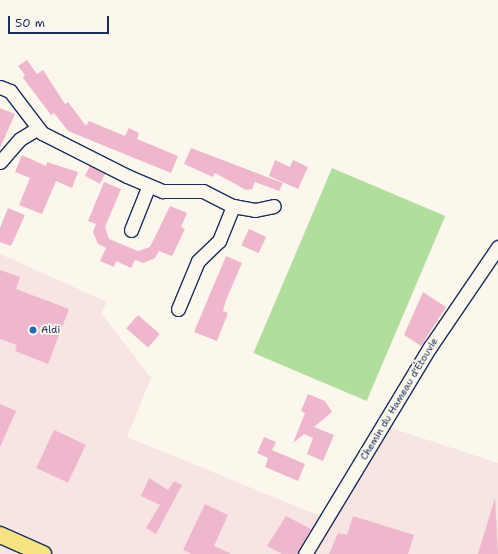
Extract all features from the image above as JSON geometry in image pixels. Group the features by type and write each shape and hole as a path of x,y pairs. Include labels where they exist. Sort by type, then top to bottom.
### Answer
{"main road":[{"path":"0,535 43,554"}],"street":[{"path":"0,87 10,91 38,128 149,185 163,191 203,191 234,206 254,210 274,206"},
{"path":"0,162 20,139 38,128"},
{"path":"131,230 149,185"},
{"path":"178,309 198,261 218,241 234,206"},
{"name":"Chemin du Hameau d'Étouvie","path":"305,554 430,347 498,247"}],"shaded area":[{"path":"0,254 107,302 101,313 151,378 127,437 320,516 379,424 498,463 498,554 0,554"}],"green space":[{"path":"332,168 445,216 367,401 253,353"}],"building":[{"path":"27,60 37,74 43,70 65,104 68,102 86,126 89,121 125,136 129,128 139,133 137,139 178,156 171,173 68,131 54,113 51,115 23,78 25,75 18,66"},
{"path":"0,108 15,114 0,148"},
{"path":"191,148 283,183 279,191 255,182 252,189 246,190 215,173 213,177 184,164"},
{"path":"22,155 46,166 47,162 78,172 72,188 56,181 42,214 19,205 30,178 15,172"},
{"path":"275,160 290,167 293,160 308,167 298,189 269,176"},
{"path":"90,166 105,174 100,184 85,176"},
{"path":"104,182 121,189 105,227 109,239 138,251 150,247 170,206 187,213 181,227 185,229 172,256 159,251 155,258 143,263 135,260 131,268 116,261 114,267 100,261 106,248 98,244 93,232 96,224 88,221"},
{"path":"8,208 25,215 11,246 0,242 0,228"},
{"path":"249,229 266,237 259,253 241,245"},
{"path":"226,256 242,263 226,300 223,311 228,313 217,341 194,332"},
{"path":"0,270 20,277 16,289 69,309 48,364 15,351 17,345 0,339"},
{"path":"423,292 446,307 421,346 404,335"},
{"path":"138,315 160,334 148,348 126,329"},
{"path":"308,394 325,401 332,412 314,427 334,435 323,461 307,454 313,438 304,434 293,443 305,413 301,411"},
{"path":"0,404 16,411 0,447"},
{"path":"54,430 86,445 68,483 36,468"},
{"path":"264,437 276,442 272,450 305,464 298,481 265,467 268,458 257,453"},
{"path":"149,478 168,490 174,481 182,485 156,534 146,528 160,505 141,496"},
{"path":"495,498 498,554 478,554"},
{"path":"205,504 228,515 214,546 232,554 192,554 183,550"},
{"path":"286,516 311,529 297,554 282,554 267,546"},
{"path":"353,516 414,535 408,554 329,554 338,533 347,535"}],"place":[{"name":"Aldi","path":"33,330"}]}
